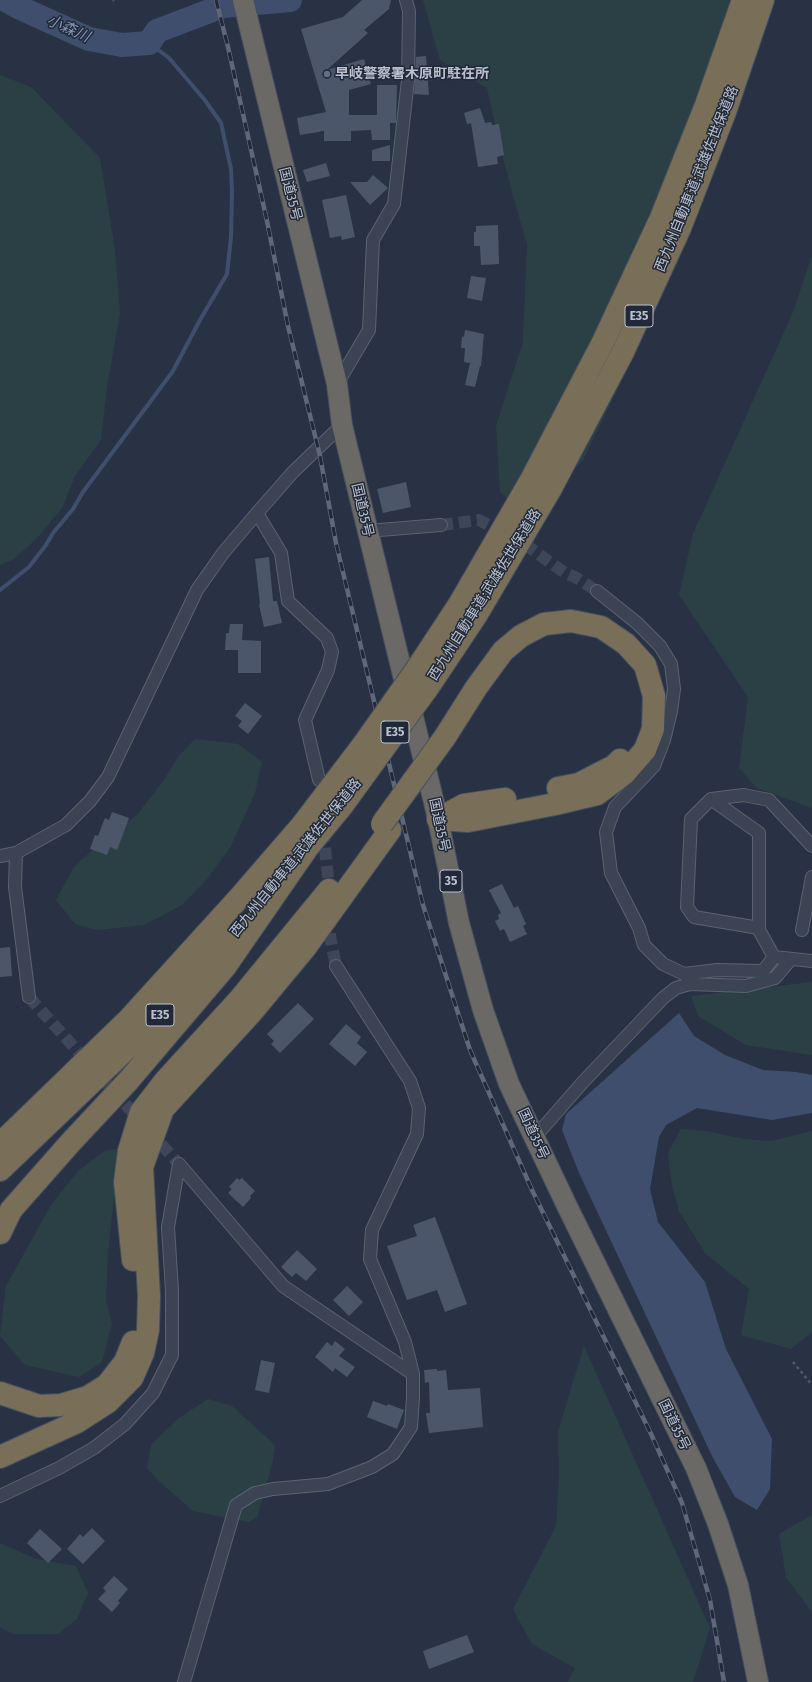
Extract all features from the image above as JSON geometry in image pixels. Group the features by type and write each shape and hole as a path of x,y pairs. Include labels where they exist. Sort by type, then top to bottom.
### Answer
{"highway":[{"name":"国道35号","path":"243,0 337,384 342,425 438,819 459,923 483,1010 509,1084 534,1138 696,1468 718,1524 738,1585 758,1682"},
{"name":"西九州自動車道;武雄佐世保道路","path":"0,1170 149,1027 255,911 342,806 429,686 531,480 603,342 661,218 706,105 743,0"},
{"name":"西九州自動車道;武雄佐世保道路","path":"0,1144 129,1019 181,963 303,824 416,670 468,608 550,490 622,352 680,228 725,112 763,0"},
{"path":"0,1457 77,1422 108,1402 132,1378 143,1353 148,1330 149,1297 142,1167 163,1109 252,1013 305,948 386,827 449,741 476,688 503,651 521,636 544,624 571,621 601,627 626,644 645,665 654,696 653,729 645,750 624,774 597,794 468,821 438,819"},
{"path":"0,1380 8,1396 39,1406 61,1405 88,1397 107,1385 125,1362 133,1345 138,1316 124,1182 129,1151 141,1112 165,1081 239,1000 386,827"},
{"path":"0,1233 10,1210 129,1080 226,967 308,847"},
{"path":"0,1134 75,1072"}],"street":[{"path":"337,384 369,330 373,240 394,204 408,80 409,11 406,0"},
{"path":"0,856 16,852 66,825 90,801 108,777 197,590 223,553 293,472 342,425"},
{"path":"257,513 281,553 288,601 327,638 332,652 328,670 305,720 319,780"},
{"path":"367,531 441,525"},
{"path":"597,591 637,623 660,646 671,664 672,670 674,689 671,711 664,740 654,766 615,807 606,832 611,873 639,928 644,945 663,964 684,974 717,970 762,971 774,957"},
{"path":"759,928 694,917 686,907 691,819 711,799 744,795 769,800 812,846"},
{"path":"711,799 759,833 759,928 774,957"},
{"path":"16,852 14,887 29,997"},
{"path":"802,930 812,877"},
{"path":"774,957 812,961"},
{"path":"534,1138 641,1020 662,998 676,988 690,984 746,986 775,978 791,959"},
{"path":"184,1682 236,1505 255,1493 273,1489 328,1484 372,1467 393,1454 411,1427 413,1374 406,1342 370,1259 372,1230 418,1134 419,1108 410,1081 336,966"},
{"path":"0,1496 59,1468 94,1448 125,1424 153,1392 172,1355 172,1291 168,1227 179,1164 283,1286 413,1374"}],"path":[{"path":"793,1362 812,1385"}],"green space":[{"path":"423,0 740,0 684,205 641,341 583,460 543,502 519,509 500,492 496,426 523,342 527,245 502,155 487,88 440,60"},
{"path":"0,75 31,87 100,158 115,250 120,313 107,387 101,440 75,476 62,508 38,537 14,559 0,565"},
{"path":"812,255 812,808 757,788 739,768 748,697 679,595 693,534 793,312"},
{"path":"195,739 238,744 262,762 255,793 230,848 206,880 182,905 144,925 97,930 75,924 56,900 74,867 107,837 137,815 164,780 178,757"},
{"path":"812,982 812,1055 746,1045 698,1016 691,996"},
{"path":"681,1129 707,1131 743,1139 772,1141 812,1131 812,1332 791,1349 741,1335 749,1289 705,1253 679,1211 672,1185 668,1153"},
{"path":"119,1149 108,1253 106,1301 112,1323 102,1362 79,1377 25,1365 0,1336 6,1286 51,1205 78,1171 106,1150"},
{"path":"584,1346 710,1628 693,1682 568,1682 575,1668 532,1644 513,1609 556,1526 559,1477 558,1432"},
{"path":"208,1399 232,1406 275,1445 273,1461 257,1517 249,1522 193,1511 160,1482 147,1468 151,1445 179,1418"},
{"path":"812,1515 812,1612 786,1577 779,1534"},
{"path":"0,1543 36,1559 76,1566 88,1593 77,1619 58,1634 13,1634 0,1627"}],"water":[{"path":"679,1013 694,1036 725,1055 763,1070 796,1072 812,1075 812,1113 772,1120 697,1108 666,1125 659,1137 650,1189 658,1222 705,1282 726,1349 772,1439 770,1489 757,1510 735,1497 712,1456 579,1173 562,1130 566,1114"}],"building":[{"path":"362,0 391,0 389,9 364,30 368,33 327,70 364,59 371,84 349,90 349,115 377,115 377,85 397,85 396,123 390,123 390,140 372,140 371,130 351,131 351,141 324,141 324,131 300,135 297,118 326,112 301,29 343,17"},
{"path":"426,56 429,95 414,94 416,57"},
{"path":"480,108 485,123 491,122 492,125 499,124 504,155 497,157 498,164 478,167 471,123 467,124 464,113"},
{"path":"390,145 390,161 372,161 372,150"},
{"path":"326,163 330,176 307,182 303,170"},
{"path":"373,175 388,188 370,205 350,182 367,182"},
{"path":"346,195 355,237 342,240 341,236 330,238 322,200"},
{"path":"498,225 499,264 481,265 480,246 474,246 474,232 476,232 476,226"},
{"path":"471,276 486,278 482,301 467,298"},
{"path":"465,330 484,334 481,366 475,387 465,385 470,363 464,362 465,348 461,348 462,336 464,337"},
{"path":"406,482 411,507 383,513 377,489"},
{"path":"269,557 273,601 277,601 282,623 264,627 259,605 255,559"},
{"path":"230,624 243,624 242,640 261,641 261,673 238,673 238,650 225,650 226,633 229,633"},
{"path":"245,703 262,716 248,734 238,726 242,721 235,716"},
{"path":"112,812 129,818 117,850 110,847 107,855 90,849 95,835 98,836 105,818 109,820"},
{"path":"502,884 514,908 518,906 526,924 523,926 527,934 510,942 504,929 500,931 495,921 499,919 498,915 501,913 489,890"},
{"path":"10,947 12,976 0,977 0,948"},
{"path":"298,1003 314,1019 280,1053 271,1044 274,1041 267,1034"},
{"path":"346,1024 361,1037 357,1043 367,1052 355,1066 329,1044"},
{"path":"237,1178 239,1180 242,1178 255,1191 243,1207 228,1193 232,1189 229,1187"},
{"path":"435,1217 467,1304 445,1312 437,1290 407,1300 387,1246 417,1236 413,1225"},
{"path":"297,1250 317,1269 306,1281 296,1273 292,1277 281,1267"},
{"path":"347,1286 363,1302 349,1316 333,1300"},
{"path":"335,1341 345,1349 339,1356 355,1367 347,1377 335,1368 333,1372 315,1357 327,1342 332,1346"},
{"path":"261,1360 275,1363 269,1393 255,1390"},
{"path":"437,1369 437,1371 446,1370 448,1390 480,1388 483,1427 429,1433 426,1413 430,1413 429,1382 425,1383 424,1370"},
{"path":"373,1401 387,1406 388,1404 404,1410 397,1429 367,1417"},
{"path":"92,1528 105,1541 83,1564 67,1549 80,1534 83,1537"},
{"path":"40,1529 62,1549 48,1563 27,1543"},
{"path":"114,1576 128,1589 118,1601 120,1603 112,1612 98,1599 106,1591 103,1588"},
{"path":"467,1635 474,1652 429,1669 423,1651"}],"waterway":[{"name":"小森川","path":"6,0 18,7 89,39 122,45 149,43 157,31 223,6 290,0"},
{"path":"0,590 29,567 173,371 200,320 227,274 231,237 232,192 231,169 221,123 204,99 169,58 149,43"}],"tunnel":[{"path":"441,525 479,520 526,545 565,573 575,577 597,591"},
{"path":"323,830 330,895"},
{"path":"330,915 330,936 336,966"},
{"path":"29,997 179,1164"}],"railway":[{"path":"216,0 267,221 288,326 320,456 336,543 423,905 470,1050 532,1190 652,1436 682,1503 710,1600 724,1682"}],"place":[{"name":"早岐警察署木原町駐在所","path":"327,74"}]}
